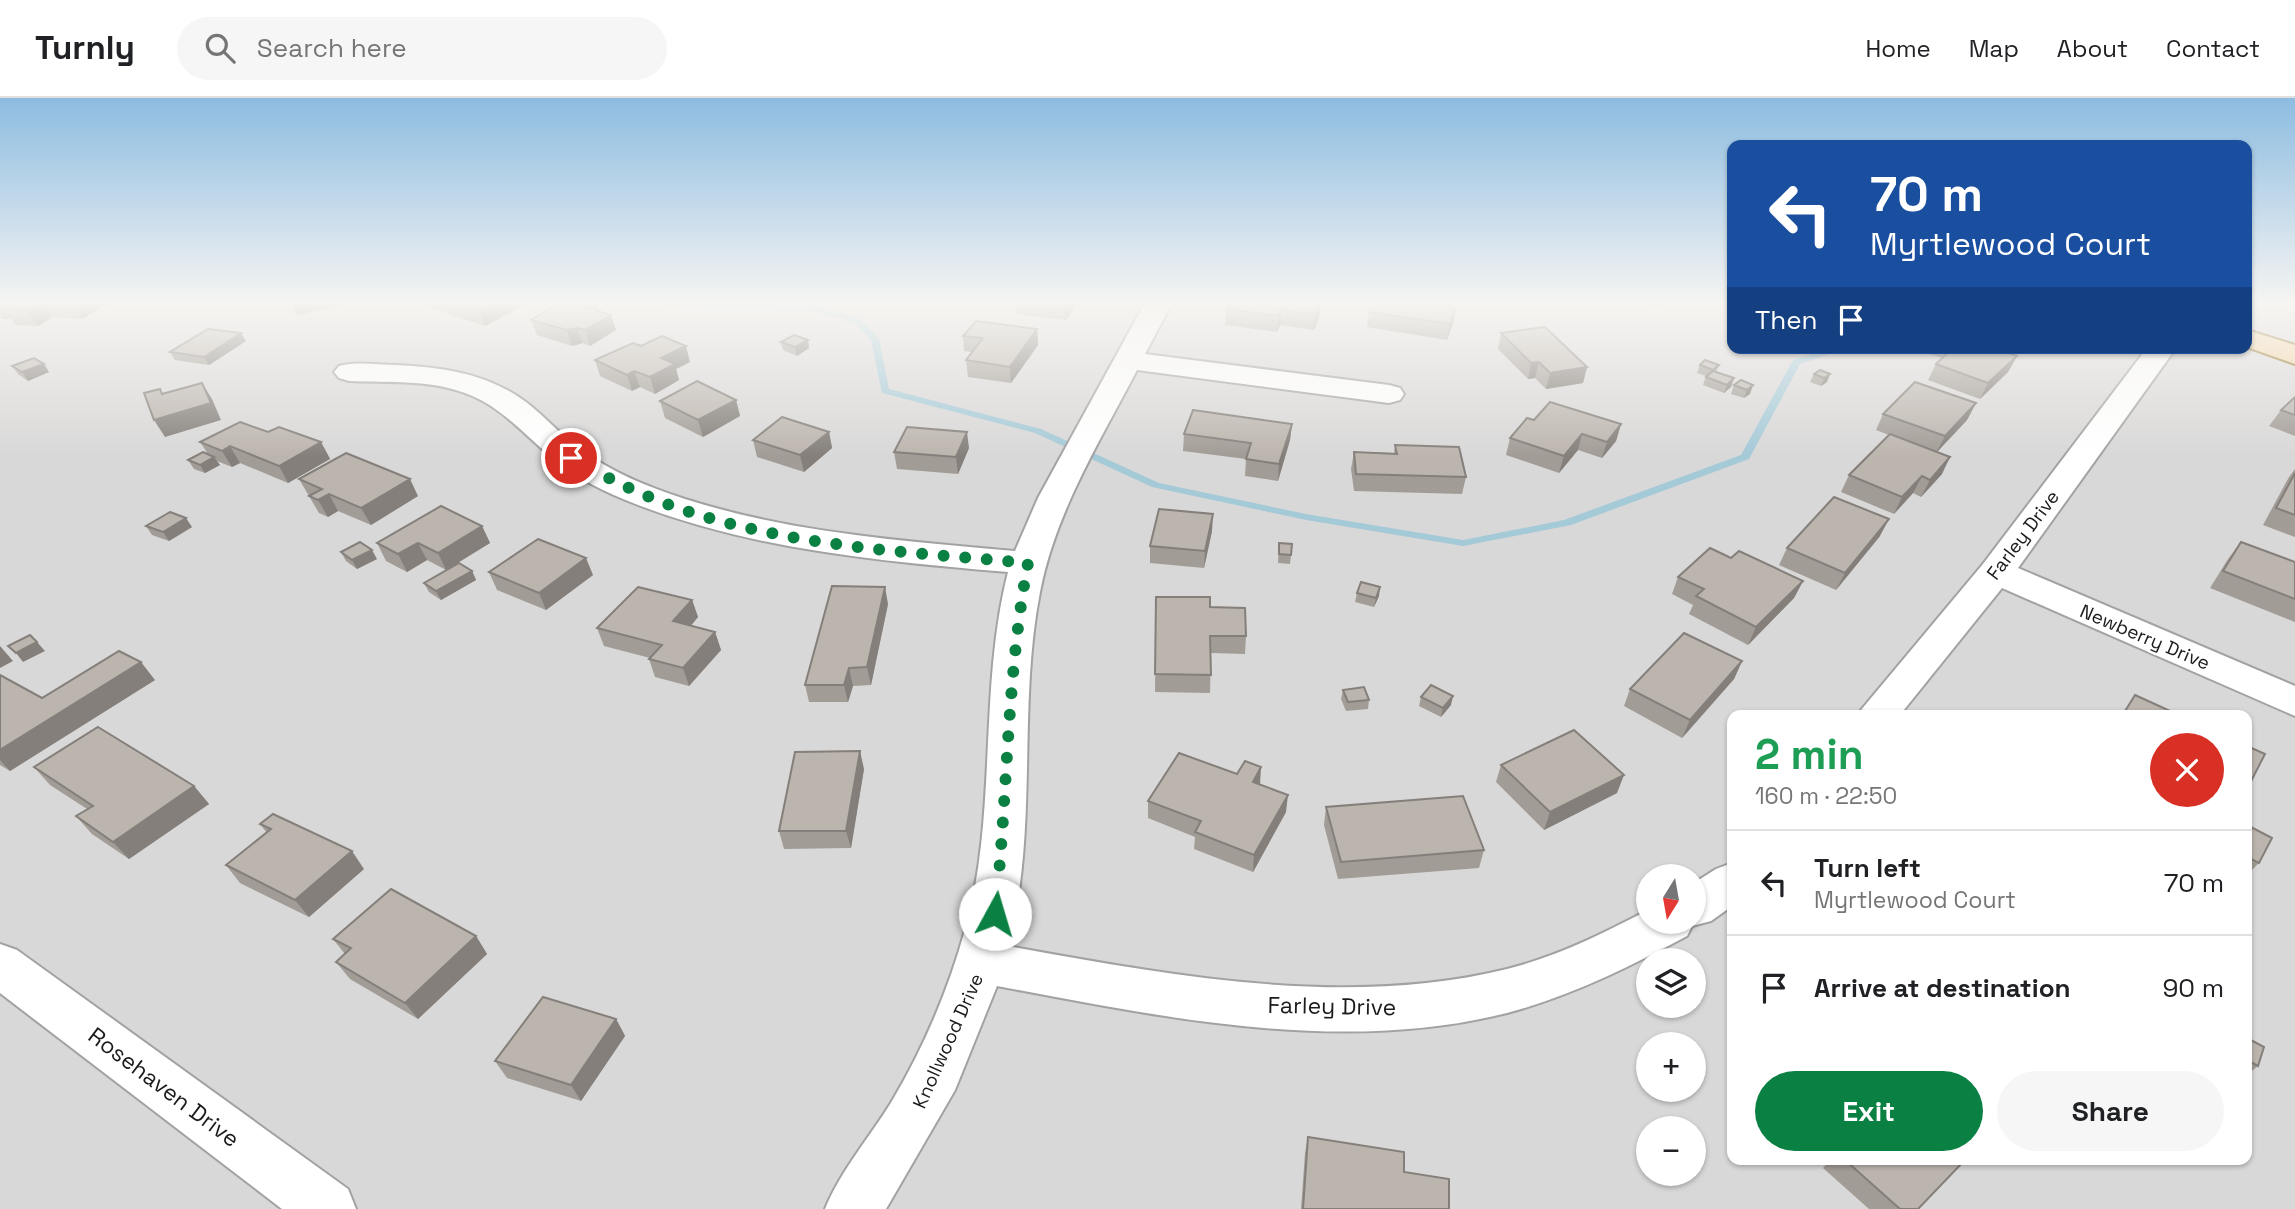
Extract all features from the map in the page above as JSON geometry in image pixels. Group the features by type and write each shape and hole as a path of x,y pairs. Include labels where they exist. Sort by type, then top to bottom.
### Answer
{"street":[{"name":"Knollwood Drive","path":"853,1209 918,1112 982,962 995,914 1005,822 1014,660 1028,563 1044,516 1132,353"},
{"name":"Farley Drive","path":"1881,710 1996,572 2158,354"},
{"path":"1128,360 1389,394"},
{"path":"349,372 449,381 496,395 571,458 627,488 729,523 789,537 863,549 1028,563"},
{"name":"Newberry Drive","path":"1996,572 2295,702"},
{"path":"1706,899 1727,885"},
{"name":"Farley Drive","path":"982,962 1124,988 1283,1008 1411,1008 1533,986 1651,934"},
{"name":"Rosehaven Drive","path":"0,965 328,1209"}],"shaded area":[{"path":"0,353 2295,353 2295,1209 0,1209"}],"building":[{"path":"176,353 210,353 204,357"},
{"path":"611,353 672,353 661,358 675,364 650,377 634,371 627,375 595,360"},
{"path":"972,353 1020,353 1010,367 966,360"},
{"path":"1521,353 1572,353 1587,367 1550,373 1539,362 1531,363"},
{"path":"1947,354 2017,356 1988,383 1936,364"},
{"path":"34,358 44,364 22,372 12,366"},
{"path":"1705,360 1719,365 1713,370 1700,365"},
{"path":"1820,370 1830,374 1824,378 1814,374"},
{"path":"1713,371 1734,378 1727,385 1706,377"},
{"path":"1741,380 1753,385 1747,390 1734,385"},
{"path":"697,381 736,400 698,420 660,401"},
{"path":"1915,382 1976,403 1945,436 1883,414"},
{"path":"202,383 211,403 154,420 144,393 160,389 162,394"},
{"path":"2295,397 2295,415 2281,410"},
{"path":"1550,402 1621,424 1607,442 1582,434 1564,456 1510,438 1527,418 1534,420"},
{"path":"1193,410 1292,424 1279,464 1246,459 1251,443 1184,434"},
{"path":"782,417 829,432 800,455 753,440"},
{"path":"240,422 268,432 279,427 321,442 279,466 230,446 222,451 200,442"},
{"path":"907,427 967,432 956,457 894,452"},
{"path":"1890,434 1950,457 1930,480 1922,476 1902,497 1849,475"},
{"path":"1395,445 1459,447 1466,477 1356,474 1354,452 1397,454"},
{"path":"203,452 214,457 200,465 188,460"},
{"path":"346,453 410,479 361,508 329,494 318,500 309,496 322,489 299,479"},
{"path":"2295,473 2295,515 2276,508"},
{"path":"1834,497 1889,519 1845,573 1787,548"},
{"path":"441,506 482,526 438,553 418,543 398,554 377,543"},
{"path":"1159,509 1213,514 1205,551 1150,546"},
{"path":"170,512 186,518 163,532 146,526"},
{"path":"538,539 586,558 539,593 489,572"},
{"path":"360,542 372,550 352,560 341,552"},
{"path":"2241,542 2295,562 2295,599 2223,571"},
{"path":"1279,543 1292,544 1291,555 1279,554"},
{"path":"1710,548 1731,558 1739,551 1803,581 1756,627 1696,596 1704,589 1678,577"},
{"path":"459,563 472,571 436,591 424,583"},
{"path":"1361,582 1380,587 1376,598 1357,593"},
{"path":"832,586 885,587 867,667 849,668 844,685 805,685"},
{"path":"638,587 692,600 673,621 715,632 683,668 649,659 662,645 597,628"},
{"path":"1156,597 1210,597 1210,607 1245,608 1246,636 1210,636 1211,675 1155,674"},
{"path":"1684,633 1742,661 1690,720 1630,689"},
{"path":"30,635 37,642 16,653 8,646"},
{"path":"119,651 141,662 0,750 0,675 42,698"},
{"path":"1431,685 1453,696 1443,708 1421,697"},
{"path":"1364,687 1369,700 1348,702 1343,690"},
{"path":"2135,695 2168,710 2126,710"},
{"path":"98,727 194,786 113,842 76,816 93,806 34,767"},
{"path":"1574,730 1624,775 1550,812 1501,765"},
{"path":"2252,748 2265,754 2252,779"},
{"path":"860,751 846,831 779,831 795,752"},
{"path":"1179,753 1237,774 1245,761 1261,767 1253,782 1288,795 1254,855 1195,832 1201,821 1148,801"},
{"path":"1463,796 1484,850 1341,862 1326,807"},
{"path":"273,814 352,851 295,900 226,865 271,829 260,824"},
{"path":"2252,828 2272,838 2259,863 2252,860"},
{"path":"391,889 476,936 405,1003 336,962 351,948 333,939"},
{"path":"543,997 616,1019 571,1085 495,1061"},
{"path":"2252,1041 2264,1047 2258,1066 2252,1063"},
{"path":"1308,1137 1404,1152 1404,1172 1449,1179 1449,1209 1303,1209"},
{"path":"1851,1165 1960,1165 1918,1209 1900,1209"}],"waterway":[{"path":"878,353 885,391 1038,431 1156,485 1306,517 1463,543 1567,523 1745,457 1796,362 1823,354"}],"route":[{"path":"571,458 627,488 673,506 789,537 863,549 1028,563 1018,620 1009,715 1005,822 995,914"}]}
